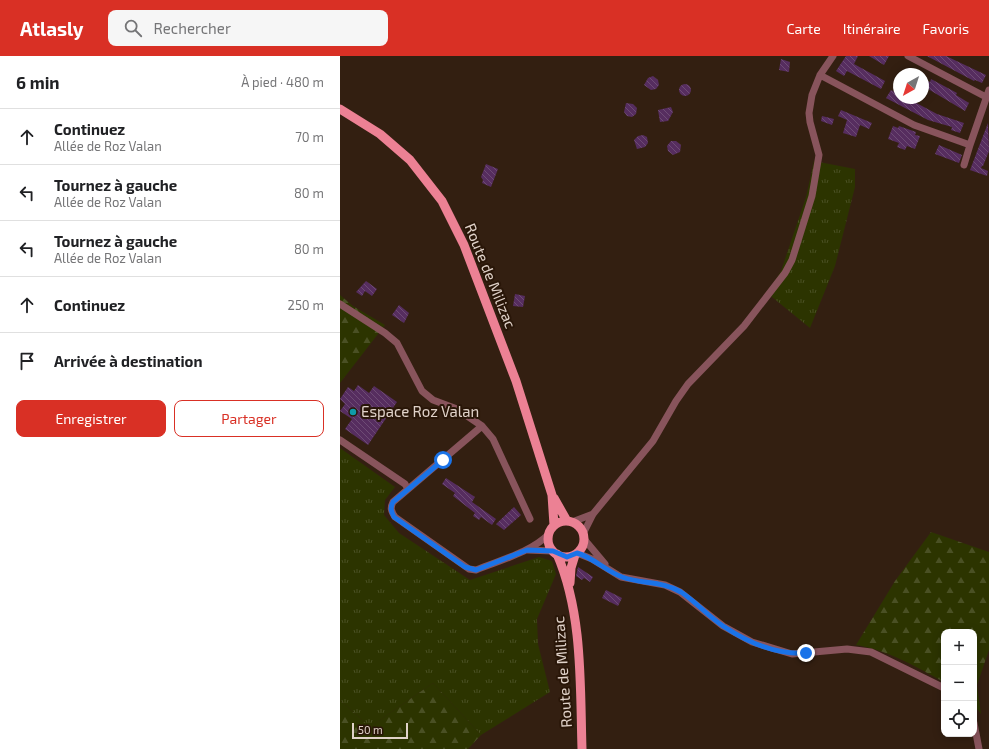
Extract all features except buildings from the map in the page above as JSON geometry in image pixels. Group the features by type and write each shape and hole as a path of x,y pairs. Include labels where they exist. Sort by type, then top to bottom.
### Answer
{"main road":[{"name":"Route de Milizac","path":"340,109 380,134 410,160 442,201 464,245 498,330 552,495 554,526"},
{"name":"Route de Milizac","path":"552,495 569,521"},
{"path":"562,521 569,521 580,528 584,536 582,546 576,554 567,557 555,552 549,543 549,534 554,526 562,521"},
{"name":"Route de Milizac","path":"555,552 570,592"},
{"name":"Route de Milizac","path":"576,554 571,568 570,592 577,639 582,749"}],"street":[{"path":"611,571 584,536 593,514 653,441 676,401 688,384 744,326 785,273 792,260 812,196 819,155 811,132 809,113 812,95 820,75 832,56"},
{"path":"908,56 987,99 964,165"},
{"path":"820,75 914,125 970,145"},
{"path":"340,116 352,117"},
{"path":"340,304 385,333 397,343 422,391 433,400 457,409 486,429 493,439 530,519"},
{"path":"482,426 391,506 394,517 465,567 476,570 527,550 541,542 549,534"},
{"path":"340,440 405,484 408,490"},
{"path":"569,521 593,514"},
{"path":"527,550 555,552"},
{"path":"576,554 592,559 621,577 665,585 680,592 723,626 752,642 792,654 847,649 871,652 941,687"},
{"path":"977,737 979,749"}],"green space":[{"path":"814,161 855,169 855,187 835,266 810,328 767,293 781,271 806,197"},
{"path":"340,295 353,306 385,325 340,383"},
{"path":"340,448 395,487 385,500 384,515 399,533 470,580 539,557 552,561 556,574 537,619 538,644 550,692 481,735 433,683 370,727 340,700"},
{"path":"931,532 989,552 989,650 977,685 977,629 941,629 941,680 891,655 868,647 856,645 895,581"},
{"path":"433,683 481,735 468,749 340,749 340,700 370,727"},
{"path":"977,685 981,714 977,709"}],"place":[{"name":"Espace Roz Valan","path":"353,412"}],"route":[{"path":"443,460 393,502 391,506 392,512 394,517 465,567 476,570 527,550 553,551 567,557 577,553 583,554 621,577 630,580 665,585 680,592 723,626 752,642 779,652 792,654 806,653"}]}
